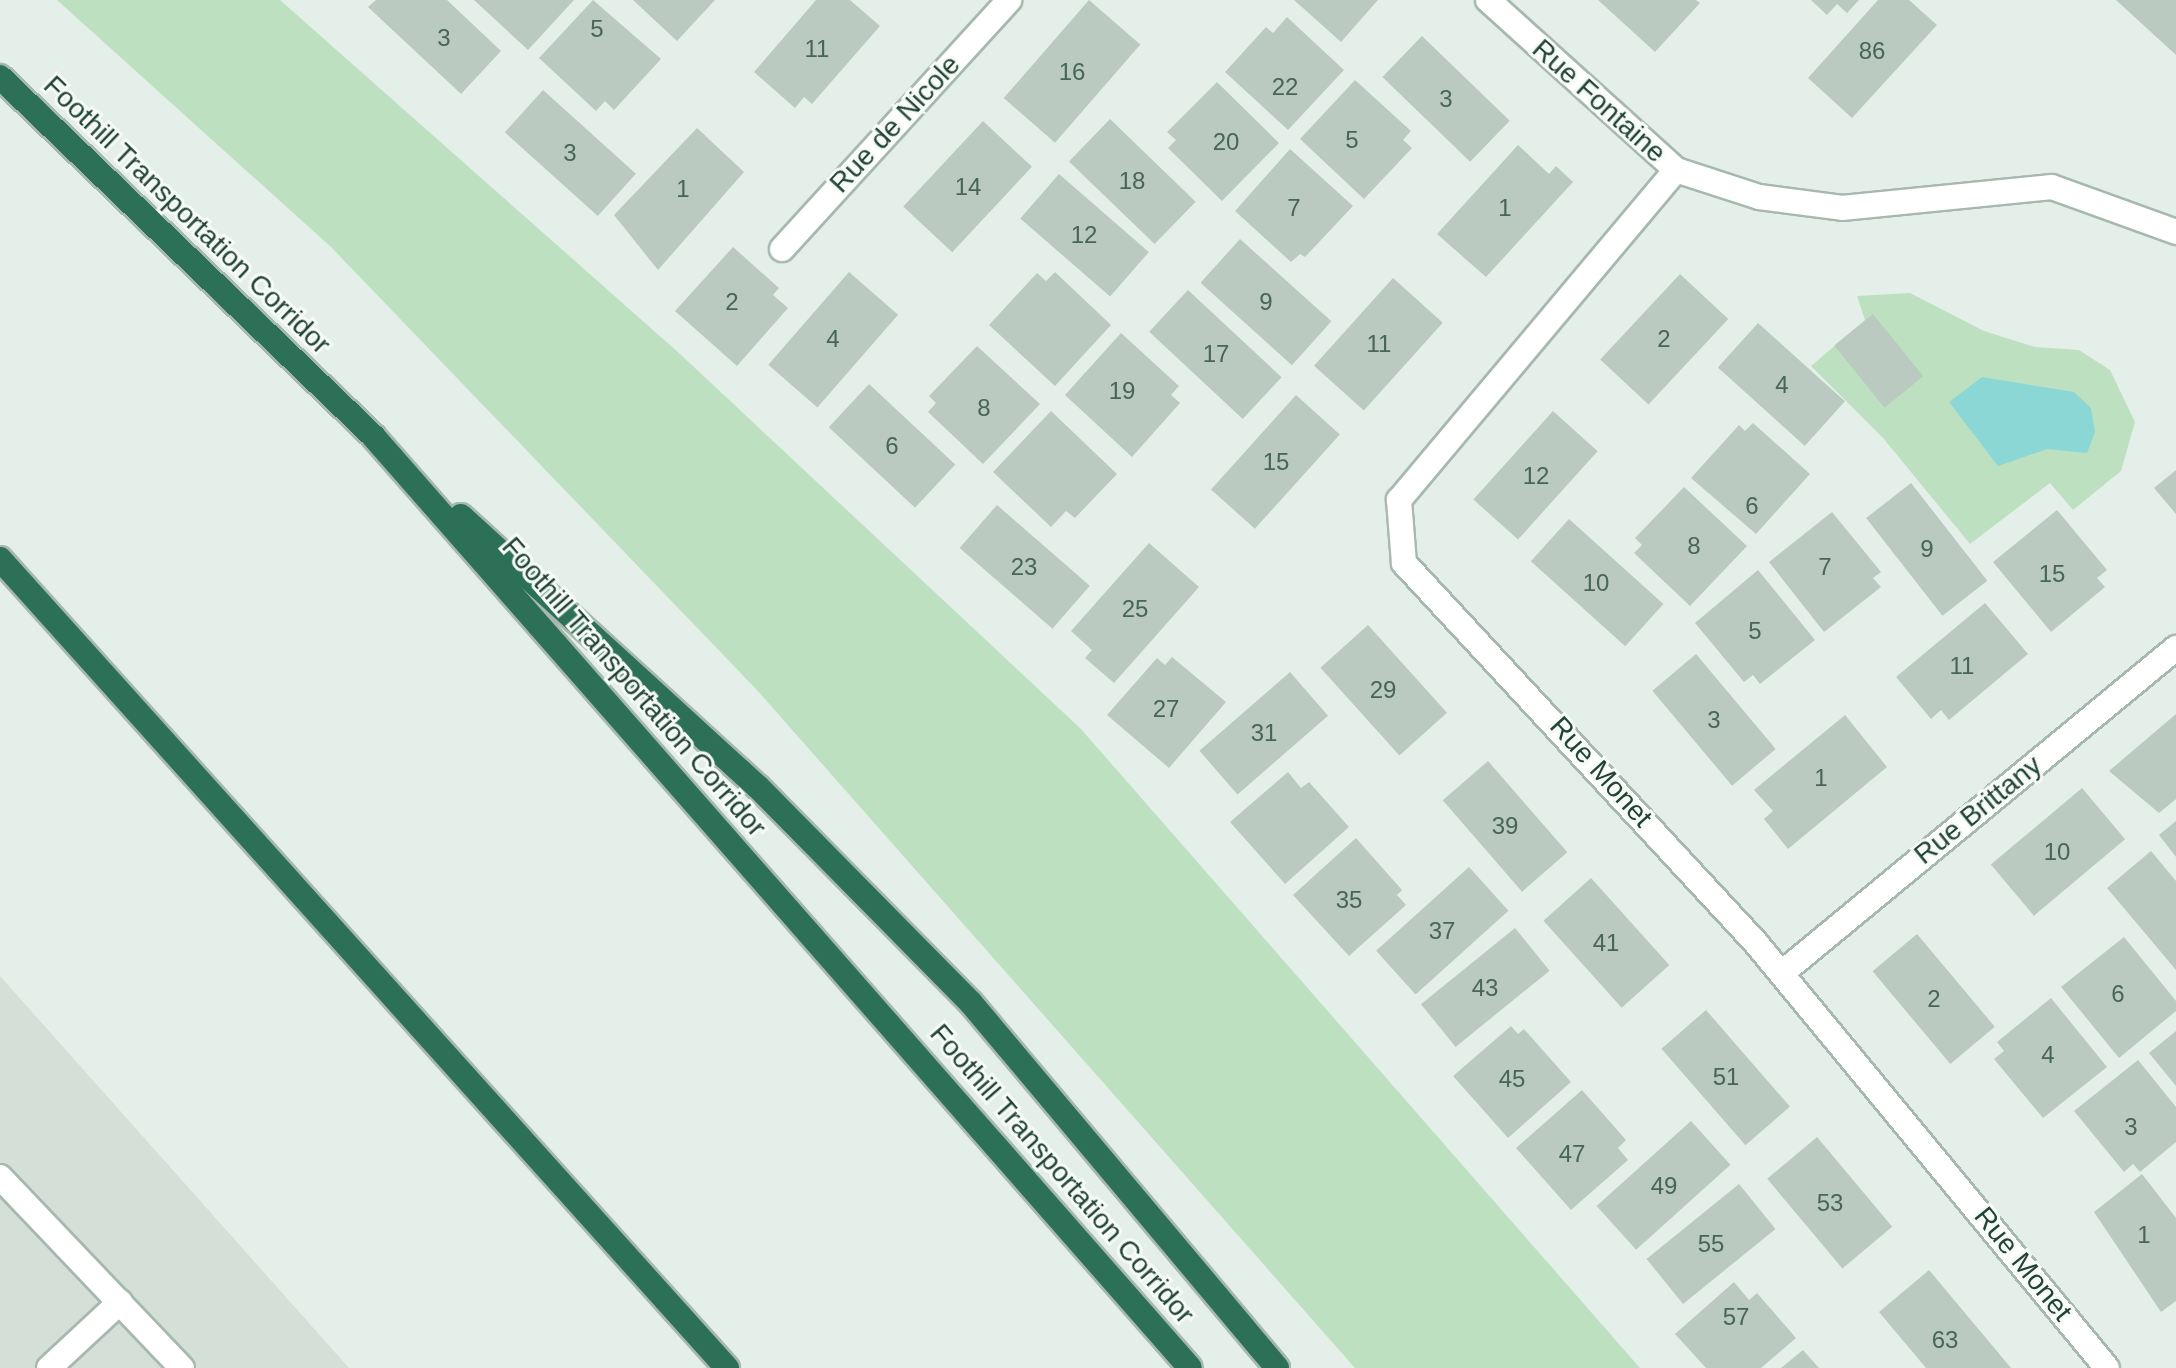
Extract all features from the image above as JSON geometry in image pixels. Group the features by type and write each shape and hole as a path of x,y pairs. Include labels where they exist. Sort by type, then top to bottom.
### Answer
{"highway":[{"name":"Foothill Transportation Corridor","path":"0,77 373,436 1190,1368"},
{"path":"373,436 758,787 971,1003 1277,1368"},
{"path":"0,559 727,1368"}],"street":[{"name":"Rue de Nicole","path":"782,249 1009,0"},
{"name":"Rue Fontaine","path":"1488,0 1676,170 1759,197 1842,208 2052,187 2176,232"},
{"name":"Rue Monet","path":"1676,170 1399,500 1404,563 1782,973 2107,1368"},
{"name":"Rue Brittany","path":"1782,973 2176,648"},
{"path":"0,1177 182,1368"},
{"path":"49,1368 120,1302"}],"shaded area":[{"path":"0,976 349,1368 0,1368"}],"green space":[{"path":"57,0 280,0 679,353 1081,729 1640,1368 1355,1368 756,689 331,247"},
{"path":"1910,293 1984,331 2035,347 2079,350 2110,370 2135,422 2121,471 2073,510 2050,483 1970,544 1883,438 1811,366 1865,320 1857,296"}],"water":[{"path":"1982,377 2074,392 2091,408 2095,432 2087,453 2047,449 1998,466 1949,402"}],"building":[{"path":"376,0 447,0 501,51 461,94 368,7"},
{"path":"474,0 574,0 528,50"},
{"path":"593,0 661,59 614,110 605,101 596,111 539,58"},
{"path":"633,0 715,0 677,41"},
{"path":"816,0 850,0 880,26 812,104 804,97 795,108 754,72"},
{"path":"1089,0 1140,45 1055,143 1004,98"},
{"path":"1294,0 1378,0 1341,42"},
{"path":"1598,0 1696,0 1700,3 1655,52"},
{"path":"1811,0 1859,0 1847,13 1837,4 1827,15"},
{"path":"1878,0 1909,0 1937,25 1852,118 1808,78"},
{"path":"2116,0 2176,0 2176,55"},
{"path":"1287,17 1344,70 1288,130 1225,72 1266,27 1273,33"},
{"path":"1422,36 1510,121 1470,162 1382,77"},
{"path":"1355,80 1411,131 1403,140 1412,148 1364,199 1300,139"},
{"path":"1217,82 1279,143 1222,201 1168,148 1176,140 1167,132"},
{"path":"543,90 636,174 598,216 505,132"},
{"path":"1110,119 1196,202 1155,244 1069,161"},
{"path":"983,121 1032,167 952,252 903,207"},
{"path":"697,128 744,172 658,270 614,215"},
{"path":"1518,145 1549,174 1556,166 1573,182 1486,277 1437,234"},
{"path":"1290,149 1353,206 1305,257 1300,254 1291,262 1235,211"},
{"path":"1059,174 1149,252 1110,297 1020,219"},
{"path":"1240,239 1331,321 1292,365 1201,283"},
{"path":"733,247 779,288 773,295 788,308 737,366 675,311"},
{"path":"849,272 898,315 817,407 768,365"},
{"path":"1055,272 1111,325 1055,386 989,325 1037,273 1046,281"},
{"path":"1680,274 1728,319 1648,405 1600,360"},
{"path":"1393,278 1443,323 1364,411 1314,366"},
{"path":"1188,290 1282,377 1243,419 1149,332"},
{"path":"1873,314 1923,376 1884,408 1834,345"},
{"path":"1758,323 1845,401 1805,446 1718,368"},
{"path":"1121,333 1179,386 1171,395 1180,403 1132,457 1065,395"},
{"path":"977,346 1040,404 983,464 928,412 936,403 929,396"},
{"path":"869,384 955,464 915,508 829,427"},
{"path":"1296,395 1340,434 1255,529 1211,489"},
{"path":"1051,411 1117,474 1075,518 1066,511 1051,527 993,472"},
{"path":"1553,411 1598,451 1518,540 1473,499"},
{"path":"1753,423 1810,474 1756,534 1691,478 1739,425 1745,431"},
{"path":"2176,470 2176,514 2154,488"},
{"path":"1911,483 1987,581 1942,616 1866,518"},
{"path":"1684,487 1747,546 1690,606 1634,553 1642,545 1635,538"},
{"path":"997,505 1090,586 1052,629 960,548"},
{"path":"2057,510 2107,570 2097,578 2105,587 2051,632 1993,562"},
{"path":"1832,512 1881,572 1873,578 1881,587 1824,632 1769,562"},
{"path":"1569,519 1663,604 1625,646 1531,561"},
{"path":"1149,543 1199,587 1114,683 1085,658 1092,650 1071,631"},
{"path":"1758,570 1815,640 1760,684 1753,675 1744,682 1695,623"},
{"path":"1985,603 2028,654 1949,720 1941,710 1931,719 1896,677"},
{"path":"1368,625 1447,713 1399,756 1320,668"},
{"path":"1696,654 1776,749 1732,786 1652,691"},
{"path":"1172,657 1226,702 1169,768 1107,715 1157,658 1165,665"},
{"path":"1290,672 1328,716 1237,795 1199,751"},
{"path":"2176,714 2176,799 2159,813 2109,771"},
{"path":"1845,715 1887,767 1788,849 1764,819 1773,811 1754,790"},
{"path":"1488,761 1567,852 1522,892 1443,800"},
{"path":"1288,772 1301,788 1309,782 1349,827 1285,884 1230,822"},
{"path":"2082,788 2125,839 2034,916 1991,864"},
{"path":"2176,821 2176,857 2159,835"},
{"path":"1356,838 1402,890 1397,895 1406,905 1349,956 1293,895"},
{"path":"2151,851 2176,881 2176,970 2107,888"},
{"path":"1469,867 1508,911 1416,994 1376,951"},
{"path":"1591,878 1669,965 1622,1008 1543,921"},
{"path":"1515,928 1550,971 1456,1047 1421,1004"},
{"path":"1917,934 1995,1027 1950,1064 1873,971"},
{"path":"2124,937 2176,1001 2176,1011 2119,1058 2061,987"},
{"path":"2051,998 2107,1067 2043,1118 1994,1059 2004,1051 1997,1042"},
{"path":"1706,1010 1790,1107 1745,1145 1661,1049"},
{"path":"1511,1026 1518,1034 1524,1029 1571,1082 1508,1138 1453,1076"},
{"path":"2176,1031 2176,1086 2149,1053"},
{"path":"2138,1060 2176,1107 2176,1142 2140,1172 2133,1164 2124,1172 2074,1111"},
{"path":"1582,1090 1626,1140 1618,1148 1628,1160 1571,1210 1516,1148"},
{"path":"1691,1121 1730,1165 1636,1250 1597,1206"},
{"path":"1817,1137 1892,1227 1842,1268 1767,1179"},
{"path":"2142,1174 2176,1218 2176,1301 2161,1312 2094,1212"},
{"path":"1739,1184 1776,1229 1683,1304 1647,1259"},
{"path":"1929,1270 2011,1368 1926,1368 1879,1312"},
{"path":"1734,1282 1749,1300 1757,1293 1796,1338 1761,1368 1706,1368 1675,1334"},
{"path":"1803,1350 1819,1368 1781,1368"}]}
